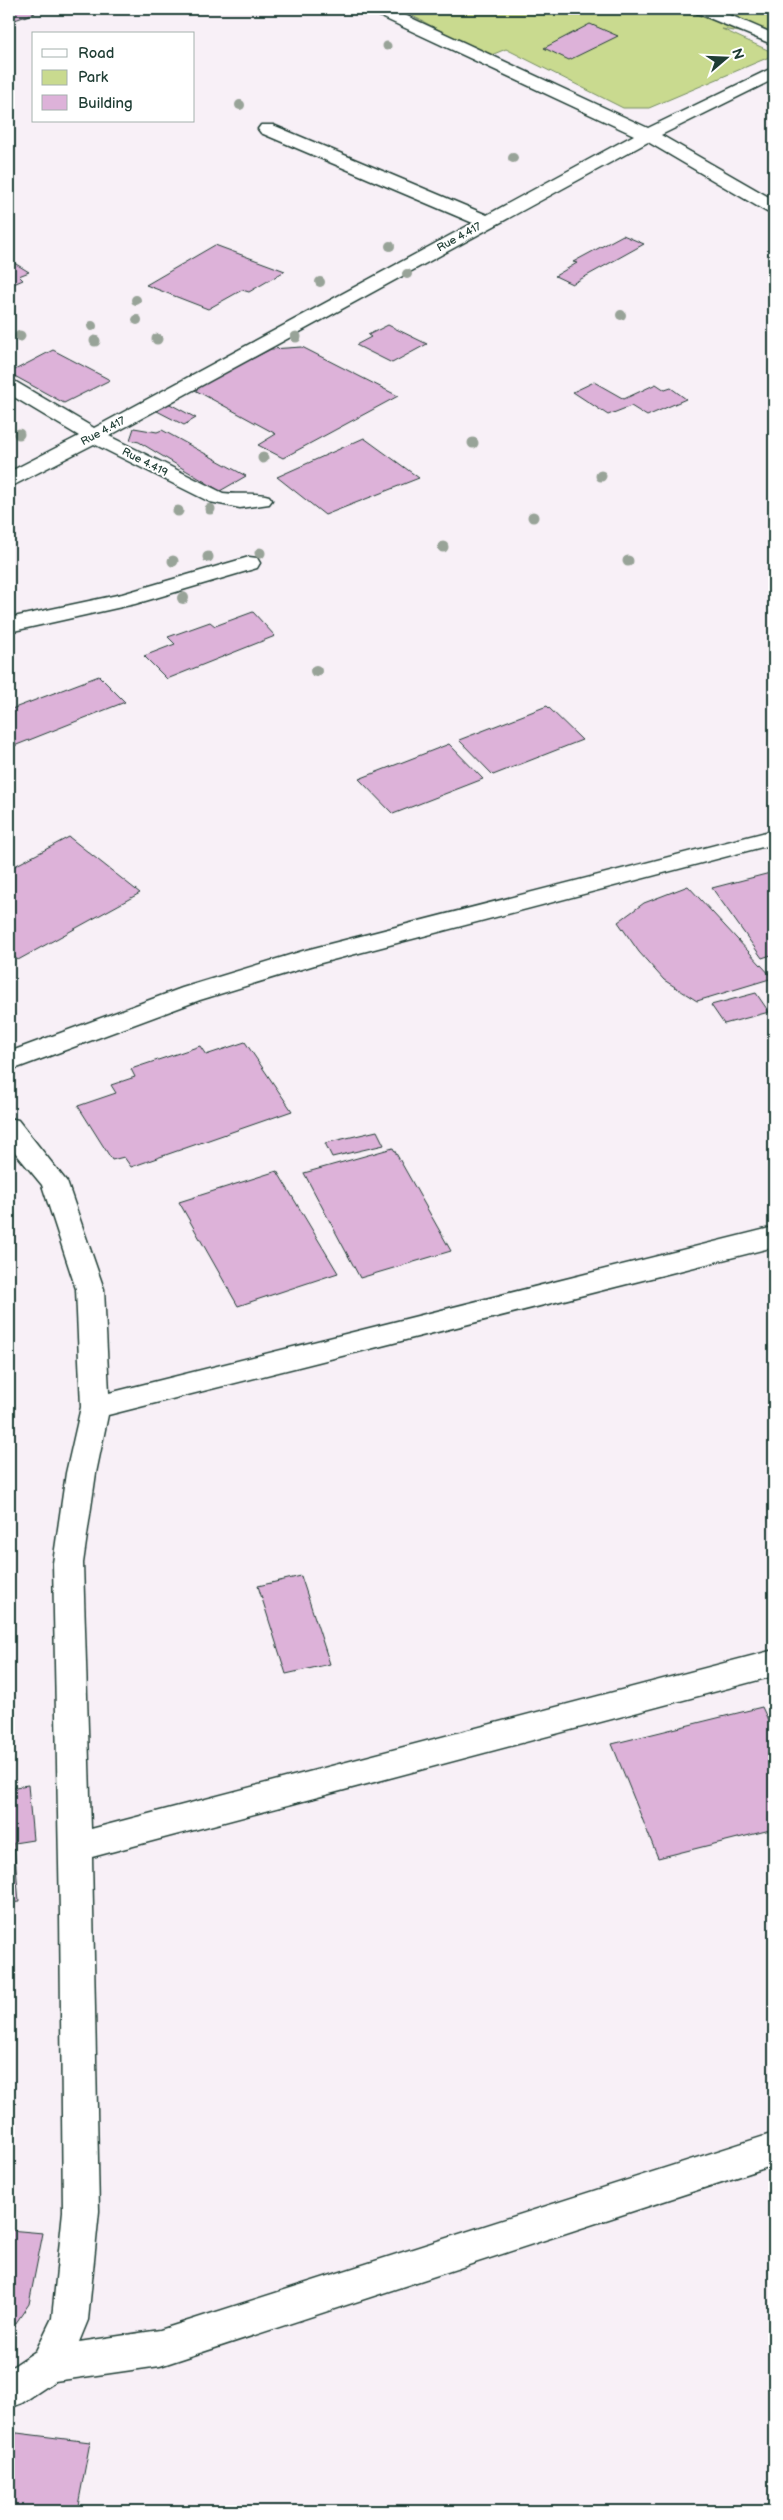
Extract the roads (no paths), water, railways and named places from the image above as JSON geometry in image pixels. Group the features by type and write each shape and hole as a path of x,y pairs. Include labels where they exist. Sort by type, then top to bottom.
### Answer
{"street":[{"path":"380,9 648,135 774,208"},
{"path":"703,9 774,40"},
{"name":"Rue 4.417","path":"9,480 94,436 648,135 774,72"},
{"path":"267,129 487,222"},
{"name":"Rue 4.419","path":"9,386 94,436 217,498 240,502 262,500"},
{"path":"9,625 127,599 249,563"},
{"path":"9,1062 191,994 315,956 774,837"},
{"path":"9,1127 54,1182 90,1289 95,1407 81,1473 68,1563 76,1847 81,2211 70,2320 49,2364"},
{"path":"95,1407 774,1237"},
{"path":"76,1847 774,1663"},
{"path":"9,2390 49,2364 160,2348 774,2149"}]}
